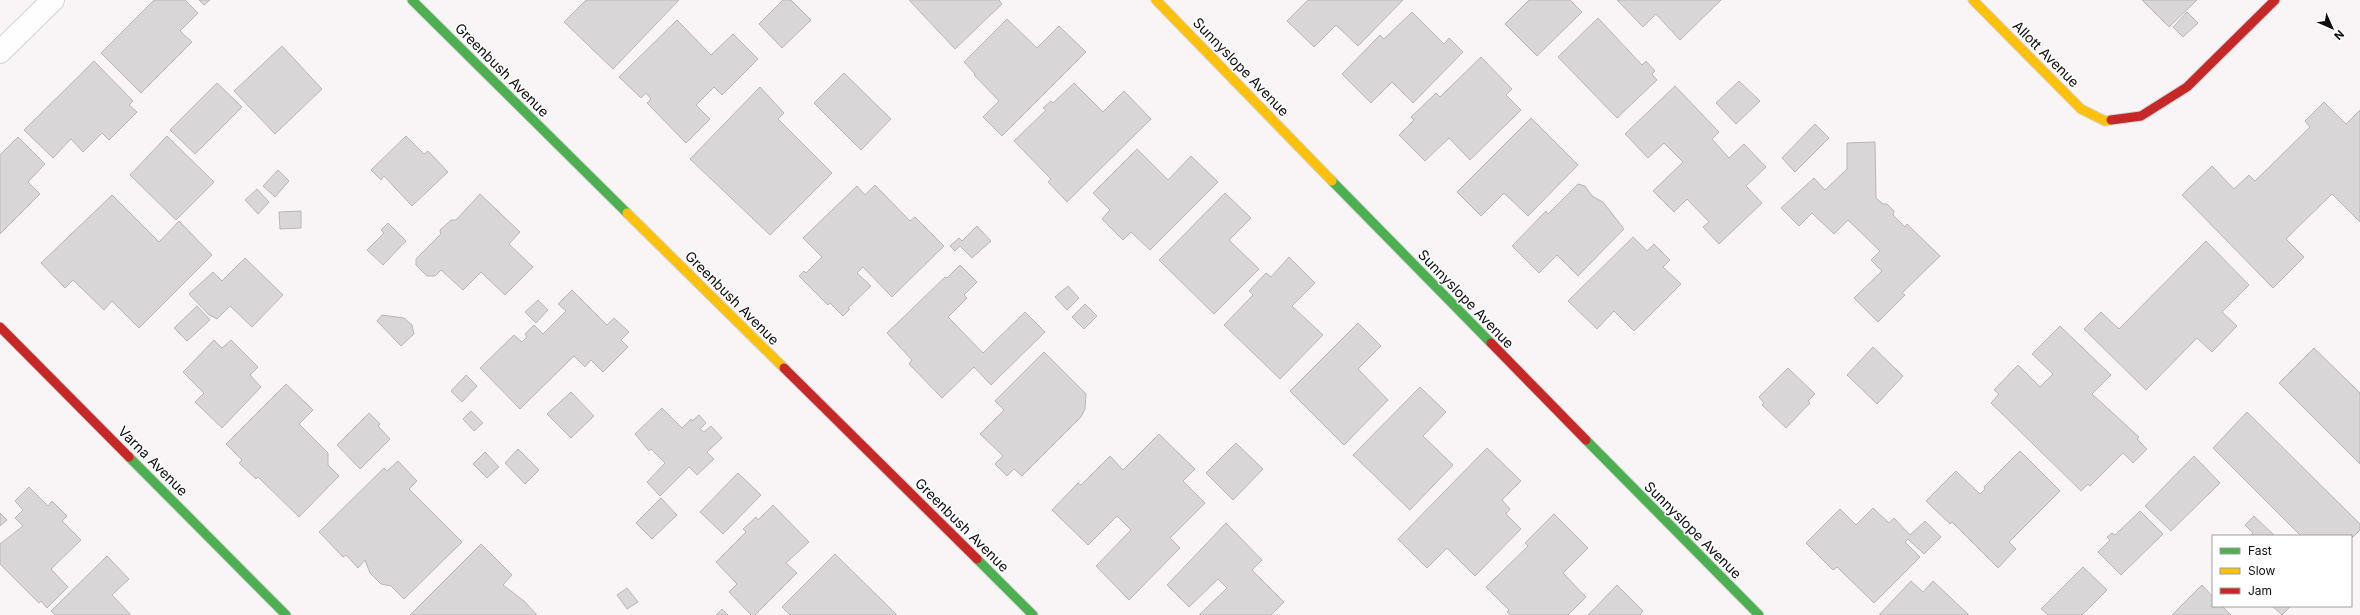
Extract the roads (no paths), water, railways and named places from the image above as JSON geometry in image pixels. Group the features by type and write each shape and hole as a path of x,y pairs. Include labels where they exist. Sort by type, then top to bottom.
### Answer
{"street":[{"path":"0,52 53,0"},
{"name":"Greenbush Avenue","path":"412,0 1032,615"},
{"name":"Sunnyslope Avenue","path":"1156,0 1672,529 1759,615"},
{"name":"Allott Avenue","path":"1973,0 2081,110 2105,121 2141,116 2187,87 2275,0"},
{"name":"Varna Avenue","path":"0,327 286,615"}]}
